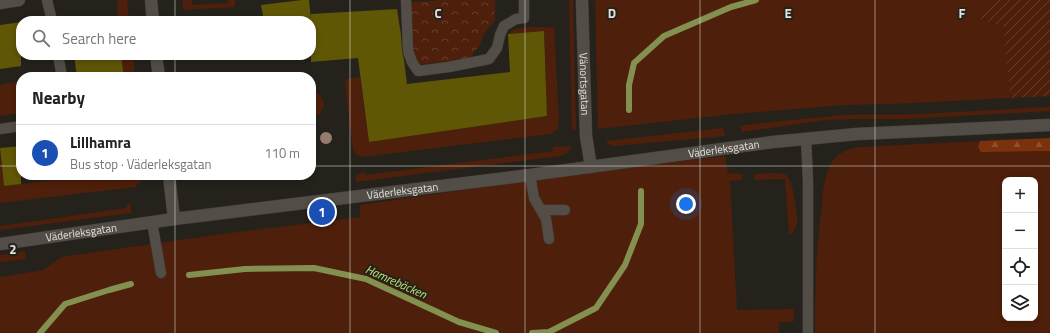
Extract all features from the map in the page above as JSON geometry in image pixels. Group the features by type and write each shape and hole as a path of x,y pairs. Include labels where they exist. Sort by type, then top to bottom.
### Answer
{"street":[{"path":"0,3 18,0"},
{"path":"151,0 153,16"},
{"name":"Vänortsgatan","path":"582,0 586,136 591,167"},
{"path":"157,60 158,72"},
{"name":"Väderleksgatan","path":"0,244 174,219 530,175 806,138 857,134 1050,125"},
{"path":"169,180 174,219"}],"lane":[{"path":"47,0 51,16"},
{"path":"406,0 408,51 412,62 418,71 449,67 488,59 496,48 504,26 516,19 524,18 524,0"},
{"path":"59,60 61,72"},
{"path":"0,129 16,127"},
{"path":"806,138 808,182 808,333"},
{"path":"530,175 534,198 546,219 549,239"},
{"path":"541,210 565,210"},
{"path":"152,222 161,272"}],"green space":[{"path":"117,0 127,0 129,16 118,16"},
{"path":"183,0 192,0 193,5 228,3 228,0 235,0 235,7 183,10"},
{"path":"435,0 495,0 495,20 485,32 479,46 468,60 420,64 411,50 411,2"},
{"path":"569,0 573,0 576,131 573,130 572,127"},
{"path":"595,0 991,0 980,19 1003,27 1010,98 845,105 733,114 598,129"},
{"path":"991,0 1050,0 1050,96 1010,98 1003,27 980,19"},
{"path":"554,27 559,120 558,129 551,134 362,157 356,155 353,150 345,83 347,79 360,77 369,142 547,116 544,31 508,34 517,29 523,28"},
{"path":"122,60 133,60 135,72 123,72"},
{"path":"16,82 16,114 0,116 0,85"},
{"path":"316,92 324,103 321,113 316,116"},
{"path":"1050,107 1050,111 905,119 826,120 742,132 740,126 844,115 918,114"},
{"path":"723,128 725,136 615,146 608,144 606,141"},
{"path":"1050,138 1050,151 981,152 978,147 980,141"},
{"path":"980,141 978,147 981,152 1050,151 1050,333 815,333 817,253 824,183 832,162 838,155 848,150 860,147"},
{"path":"573,146 567,153 560,156 356,182 356,175 365,172 365,175 553,151 552,147"},
{"path":"0,154 4,186 55,180 142,180 135,187 0,203"},
{"path":"725,156 728,173 743,174 742,180 730,181 737,310 795,309 793,322 779,322 779,333 0,333 0,277 43,270 61,257 222,234 360,217 360,205 602,170"},
{"path":"755,174 783,174 789,178 796,206 797,220 797,225 791,235 789,235 785,179 754,180"},
{"path":"131,204 131,213 0,230 0,226 127,208 126,205"},
{"path":"25,251 26,259 0,262 0,255"}],"building":[{"path":"309,0 311,16 263,16 261,5"},
{"path":"397,9 407,84 510,72 508,34 544,31 547,116 369,142 358,58 311,62 311,60 316,60 316,16 311,16 311,14"},
{"path":"16,23 16,60 21,60 21,66 0,69 0,25"},
{"path":"75,60 122,60 123,72 76,72"},
{"path":"16,146 16,180 21,180 21,184 4,186 0,148"}],"waterway":[{"name":"Hamrebäcken","path":"629,110 629,85 634,63 664,36 731,7 756,0"},
{"name":"Hamrebäcken","path":"532,333 549,332 596,308 625,265 641,224 641,191"},
{"name":"Hamrebäcken","path":"189,275 245,269 314,268 366,279 459,322 496,333"},
{"name":"Hamrebäcken","path":"40,333 65,304 131,284"}],"place":[{"name":"Lillhamra","path":"322,212"}]}
